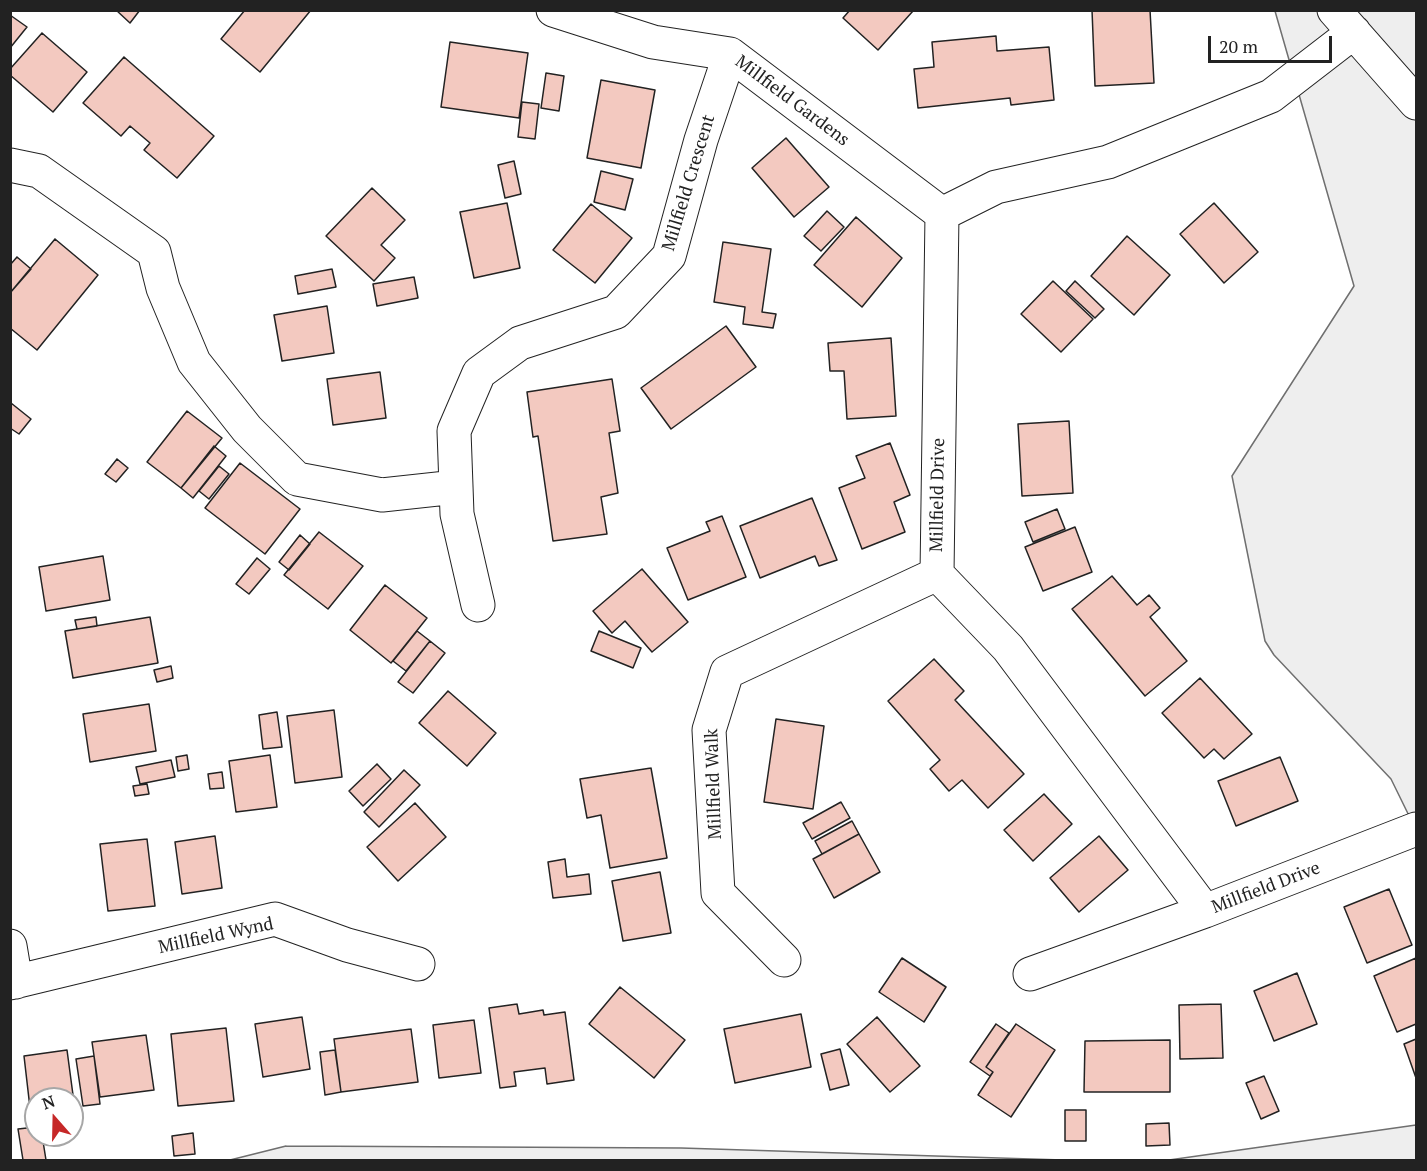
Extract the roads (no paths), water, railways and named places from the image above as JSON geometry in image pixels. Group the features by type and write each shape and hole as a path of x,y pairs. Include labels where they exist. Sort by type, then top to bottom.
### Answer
{"street":[{"name":"Millfield Gardens","path":"554,10 653,42 730,54 942,214"},
{"path":"942,214 996,187 1108,162 1270,96 1344,21 1416,103"},
{"name":"Millfield Crescent","path":"478,605 457,514 454,431 479,373 520,343 616,312 669,256 701,140 730,54"},
{"path":"10,165 39,171 154,252 163,288 194,362 247,429 297,479 382,495 456,487"},
{"name":"Millfield Drive","path":"942,214 937,574 1008,648 1205,911 1416,830"},
{"name":"Millfield Walk","path":"784,960 718,893 709,730 727,672 937,574"},
{"path":"1030,974 1205,911"},
{"name":"Millfield Wynd","path":"13,982 275,919 347,945 418,964"},
{"path":"10,946 13,982"}]}
